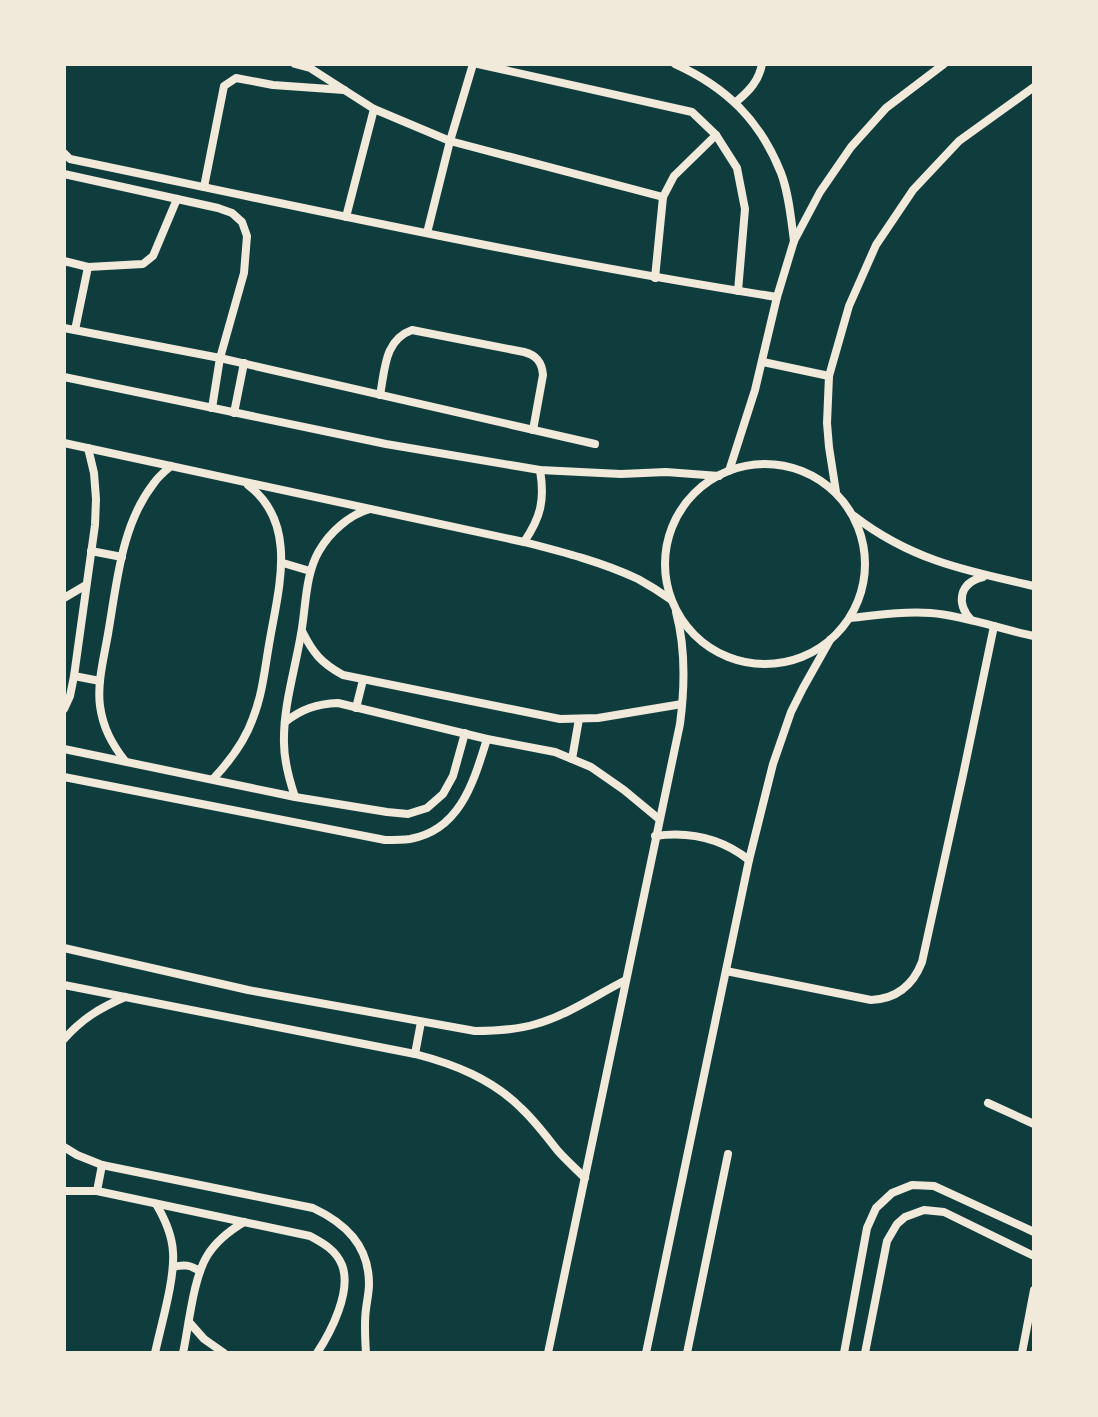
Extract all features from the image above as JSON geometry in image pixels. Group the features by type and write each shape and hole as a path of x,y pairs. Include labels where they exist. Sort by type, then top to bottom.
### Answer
{"street":[{"path":"295,64 310,68 374,109 450,141 663,197"},
{"path":"427,233 450,141 475,64 692,112 716,135 737,168 745,209 738,291"},
{"path":"675,64 702,76 736,102 763,136 782,175 794,241"},
{"path":"736,102 751,90 761,73 762,64"},
{"path":"729,471 763,362 777,297 794,241 820,192 851,147 886,108 944,64"},
{"path":"204,187 224,86 236,78 273,85 344,90"},
{"path":"836,493 827,423 829,376 849,306 876,245 913,190 959,141 1034,87"},
{"path":"346,217 374,109"},
{"path":"655,278 663,197 674,176 716,135"},
{"path":"64,153 70,159 346,217 655,278 777,297"},
{"path":"64,187 65,174 232,213 242,222 247,236 244,273 220,358 212,408"},
{"path":"64,261 88,267 143,264 153,256 177,199"},
{"path":"75,330 88,267"},
{"path":"64,328 244,363 595,444"},
{"path":"380,395 389,350 395,339 412,330 524,352 538,359 543,369 533,430"},
{"path":"763,362 829,376"},
{"path":"234,413 244,363"},
{"path":"64,377 386,444 540,470 719,476"},
{"path":"64,443 524,542 603,565 638,580 670,599"},
{"path":"64,709 74,674 95,525 94,473 88,448"},
{"path":"548,1353 682,704 681,629 665,575 666,551 672,528 683,507 699,489 729,471 752,465 786,467 817,479 836,493 852,514 876,533 911,552 948,566 1034,586"},
{"path":"126,762 112,744 104,724 99,702 100,681 129,531 139,506 154,482 171,466"},
{"path":"524,542 535,526 541,508 543,489 540,470"},
{"path":"213,779 229,761 253,720 260,697 283,563 273,516 261,495 244,482"},
{"path":"295,797 285,761 285,722 310,571 332,533 348,519 368,509 387,512"},
{"path":"646,1353 749,860 781,738 803,688 830,640 850,618 861,593 865,566 862,539 852,514"},
{"path":"91,551 122,557"},
{"path":"283,563 310,571"},
{"path":"972,621 964,611 961,599 965,587 974,579 986,576"},
{"path":"64,598 86,585"},
{"path":"676,612 694,636 718,653 746,663 776,664 791,660 805,656 830,640"},
{"path":"850,618 891,613 932,613 1032,637"},
{"path":"726,971 871,1000 892,996 911,983 922,962 994,626"},
{"path":"302,631 311,650 325,665 343,675 560,719 598,718 682,704"},
{"path":"64,662 74,674 100,681"},
{"path":"356,708 363,680"},
{"path":"285,722 300,710 318,704 338,703 555,752 591,767 659,819"},
{"path":"572,759 579,719"},
{"path":"64,749 295,797 408,814 427,808 443,794 453,776 465,733"},
{"path":"64,777 385,840 413,838 439,827 460,808 473,783 487,739"},
{"path":"655,836 684,834 712,839 749,860"},
{"path":"64,948 248,990 475,1031 505,1031 536,1024 564,1013 626,980"},
{"path":"64,985 415,1054 457,1067 496,1088 519,1106 585,1178"},
{"path":"64,1039 98,1009 125,997"},
{"path":"415,1054 421,1022"},
{"path":"988,1103 1034,1124"},
{"path":"64,1147 102,1165 313,1208 331,1216 347,1229 359,1245 367,1264 366,1353"},
{"path":"687,1353 728,1154"},
{"path":"97,1191 102,1165"},
{"path":"844,1353 867,1228 876,1208 892,1193 912,1185 934,1186 1034,1232"},
{"path":"64,1191 97,1191 310,1236 324,1243 342,1265 345,1281 328,1337 317,1353"},
{"path":"155,1353 173,1267 170,1235 156,1204"},
{"path":"865,1353 887,1241 905,1217 924,1210 944,1212 1034,1256"},
{"path":"183,1353 200,1271 217,1243 244,1222"},
{"path":"173,1267 182,1264 200,1271"},
{"path":"1022,1353 1034,1290"},
{"path":"189,1322 204,1339 224,1353"}]}
